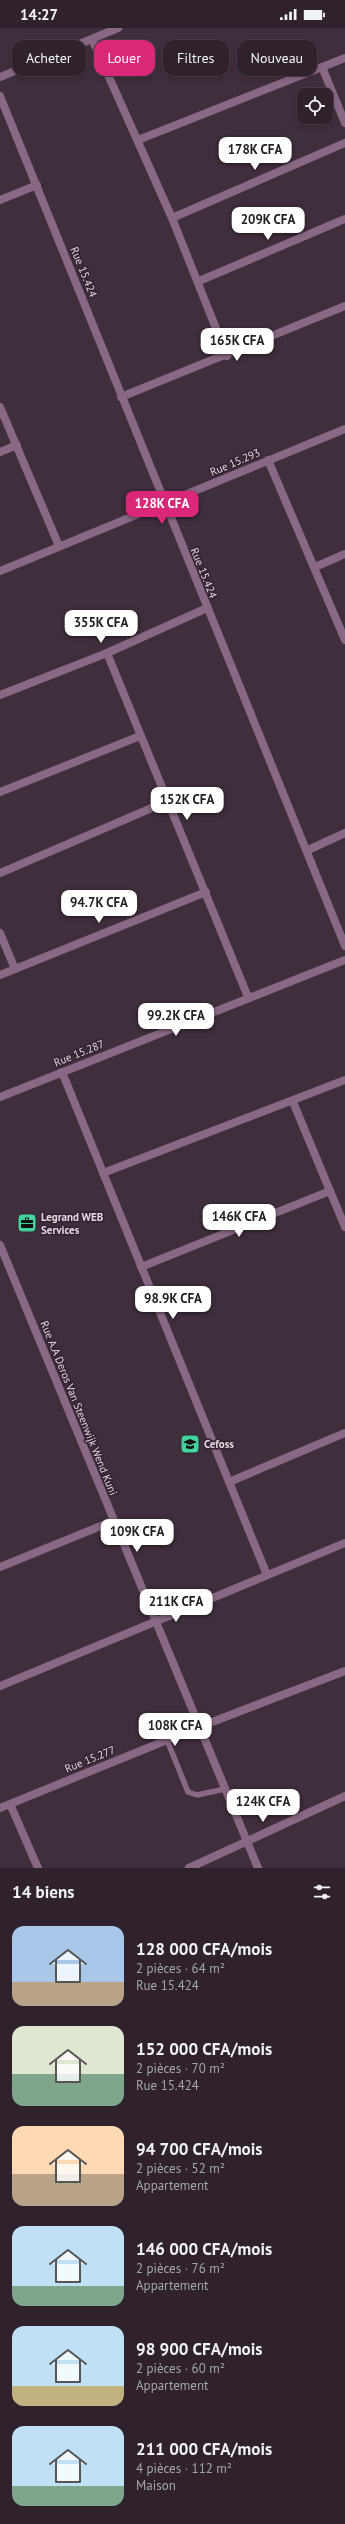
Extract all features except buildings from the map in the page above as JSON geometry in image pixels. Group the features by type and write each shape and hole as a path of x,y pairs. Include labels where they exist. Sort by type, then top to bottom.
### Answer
{"street":[{"path":"0,78 118,28"},
{"path":"92,39 138,140 199,281 226,356"},
{"path":"138,140 345,58"},
{"path":"322,67 345,123"},
{"name":"Rue 15.424","path":"0,96 164,504 308,850 345,946"},
{"path":"172,218 345,143"},
{"path":"0,200 37,186"},
{"path":"199,281 345,219"},
{"path":"121,397 226,356 345,306"},
{"path":"0,407 18,445 59,546"},
{"name":"Rue 15.293","path":"0,571 345,429"},
{"path":"0,452 18,445"},
{"path":"268,460 345,640"},
{"path":"315,567 345,554"},
{"path":"0,695 107,652 207,608"},
{"path":"107,652 140,736 206,892 248,997"},
{"path":"0,792 140,736"},
{"path":"0,873 168,801"},
{"path":"308,850 345,833"},
{"path":"0,975 206,892"},
{"path":"0,933 15,969"},
{"name":"Rue 15.287","path":"0,1097 248,997 345,960"},
{"path":"62,1072 267,1575"},
{"path":"103,1173 293,1102 345,1080"},
{"path":"293,1102 345,1227"},
{"path":"141,1267 330,1191"},
{"name":"Rue A.A Deros Van Steenwijk Wend Kuni","path":"0,1245 258,1868"},
{"path":"229,1482 345,1433"},
{"path":"0,1567 113,1521"},
{"path":"0,1686 345,1543"},
{"name":"Rue 15.277","path":"0,1808 199,1727 345,1671"},
{"path":"189,1868 345,1796"},
{"path":"10,1804 38,1868"}],"lane":[{"path":"167,1740 188,1792 197,1795 225,1789"}],"place":[{"name":"Legrand WEB Services","path":"27,1223"},
{"name":"Cefoss","path":"190,1444"}]}
